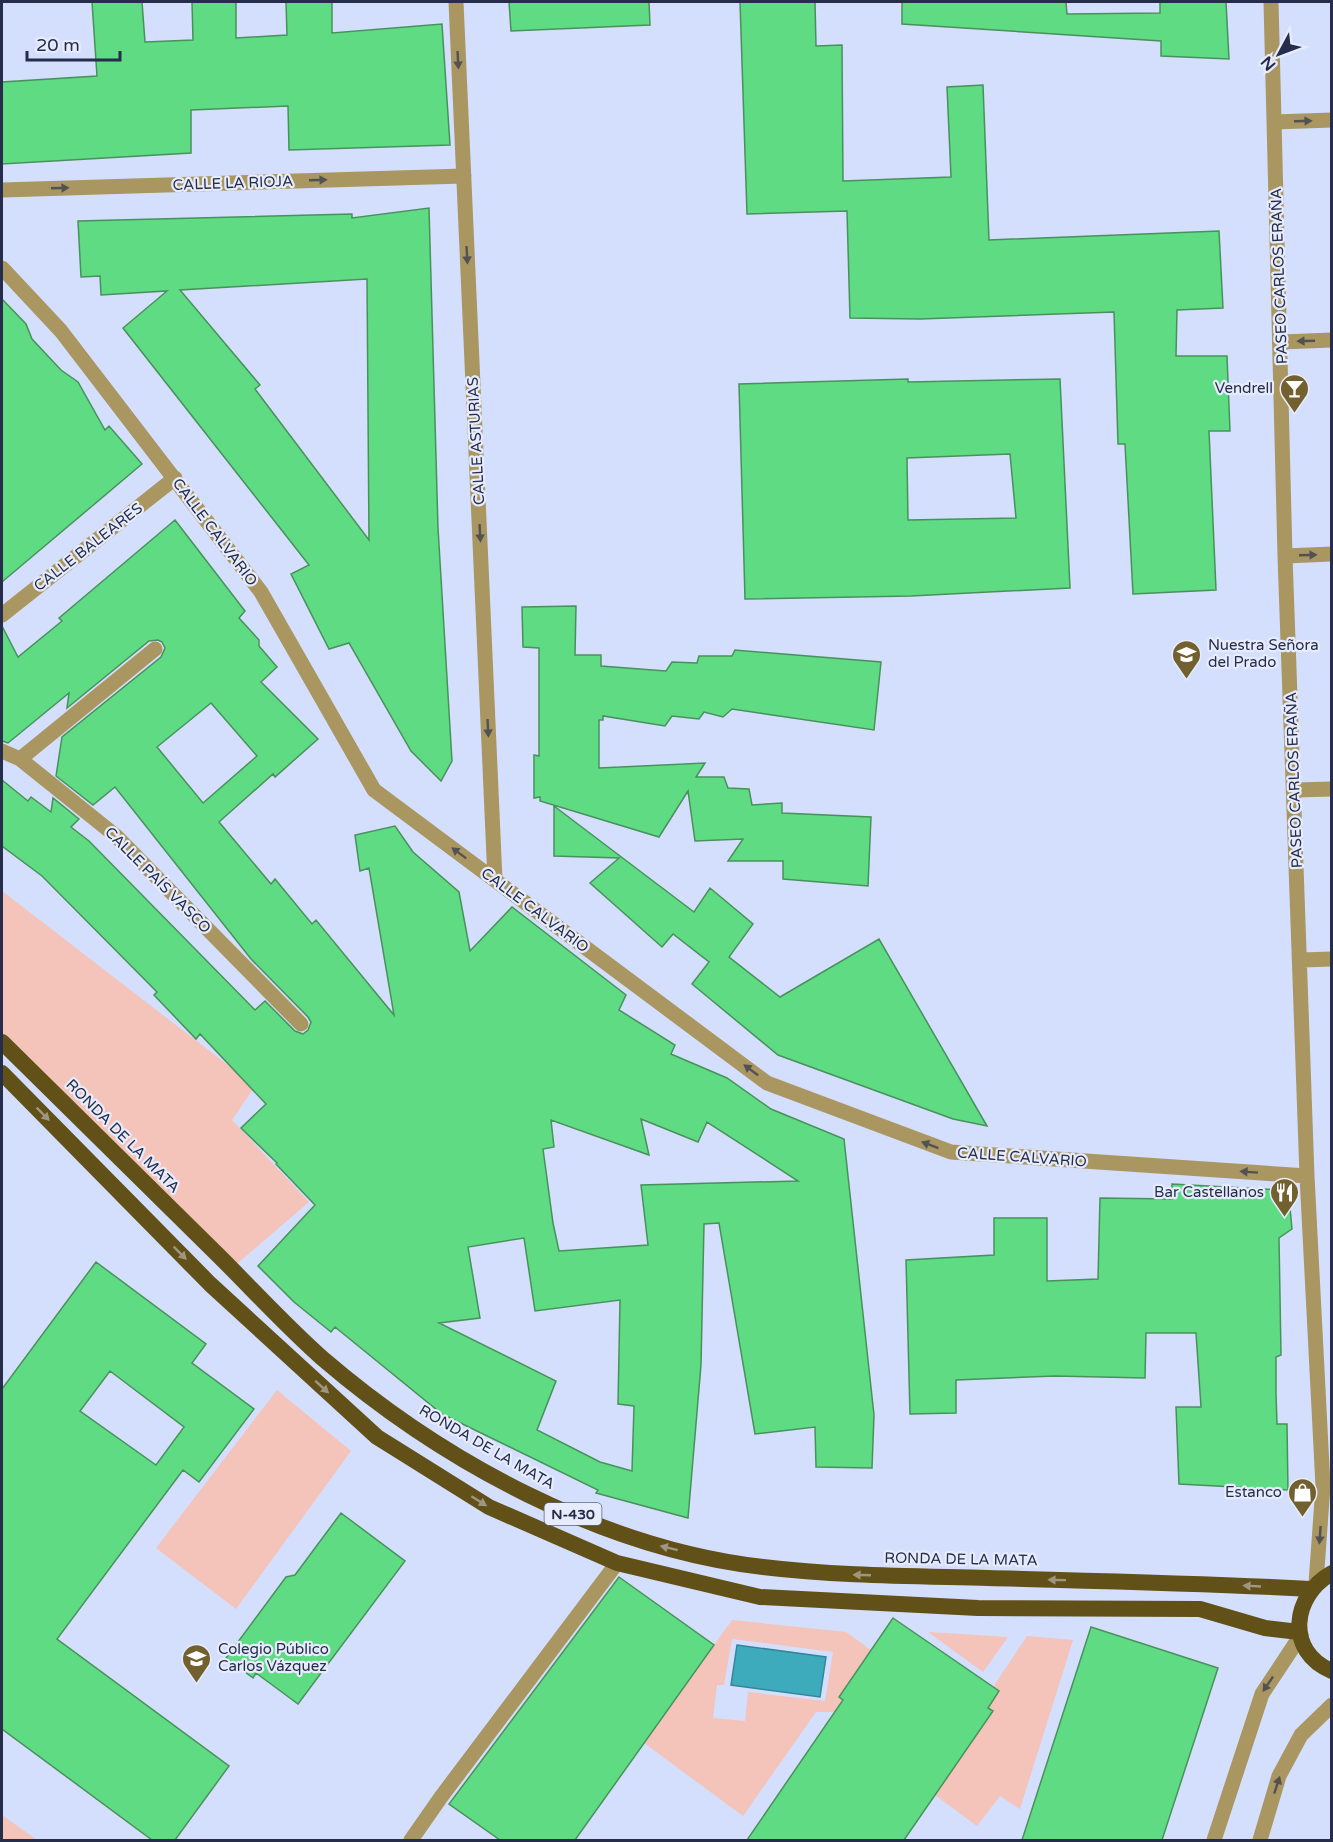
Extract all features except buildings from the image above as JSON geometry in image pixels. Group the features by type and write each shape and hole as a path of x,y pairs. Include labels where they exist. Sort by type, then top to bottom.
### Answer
{"highway":[{"name":"RONDA DE LA MATA","path":"2,1042 321,1357 391,1412 471,1462 540,1500 596,1525 639,1540 761,1567 857,1575 1313,1586"},
{"name":"N-430","path":"2,1073 210,1284 377,1437 489,1507 617,1563 760,1597 978,1608 1200,1609 1265,1628 1300,1634"},
{"path":"1332,1573 1313,1586 1302,1604 1300,1634 1309,1654 1332,1671"}],"street":[{"name":"CALLE ASTURIAS","path":"456,2 495,880"},
{"name":"PASEO CARLOS ERAÑA","path":"1270,2 1285,556 1307,1176 1323,1486 1313,1586"},
{"path":"1274,122 1332,120"},
{"name":"CALLE LA RIOJA","path":"2,190 464,176"},
{"name":"CALLE CALVARIO","path":"2,268 61,331 261,592 375,790 767,1083 951,1152 1307,1176"},
{"path":"1281,342 1332,340"},
{"name":"CALLE BALEARES","path":"2,615 175,477"},
{"path":"1285,556 1332,554"},
{"path":"20,759 156,649"},
{"name":"CALLE PAÍS VASCO","path":"2,751 20,759 116,836 301,1024"},
{"path":"1295,790 1332,789"},
{"path":"1300,960 1332,959"},
{"name":"PASEO CARLOS ERAÑA","path":"1323,1486 1332,1504"},
{"path":"411,1840 617,1563"},
{"path":"1214,1840 1262,1694 1300,1634"},
{"path":"1260,1840 1279,1776 1301,1735 1332,1706"}],"shaded area":[{"path":"2,891 255,1086 232,1120 309,1202 231,1269 2,1049"},
{"path":"277,1390 351,1451 236,1609 156,1548"},
{"path":"732,1620 846,1632 871,1650 861,1664 865,1668 839,1697 842,1700 834,1712 816,1712 743,1816 644,1743","holes":["732,1639 833,1652 825,1701 748,1692 745,1721 713,1718 717,1685 724,1685"]},
{"path":"928,1632 1008,1637 983,1672"},
{"path":"1027,1636 1073,1640 1020,1809 1000,1796 977,1826 935,1795 992,1711 988,1708 999,1691 993,1687"},
{"path":"2,1815 37,1840 2,1840"}],"water":[{"path":"737,1645 826,1657 820,1697 731,1685"}],"place":[{"name":"Vendrell","path":"1294,414"},
{"name":"Nuestra Señora del Prado","path":"1187,680"},
{"name":"Bar Castellanos","path":"1285,1218"},
{"name":"Estanco","path":"1303,1518"},
{"name":"Colegio Público Carlos Vázquez","path":"197,1684"}]}
